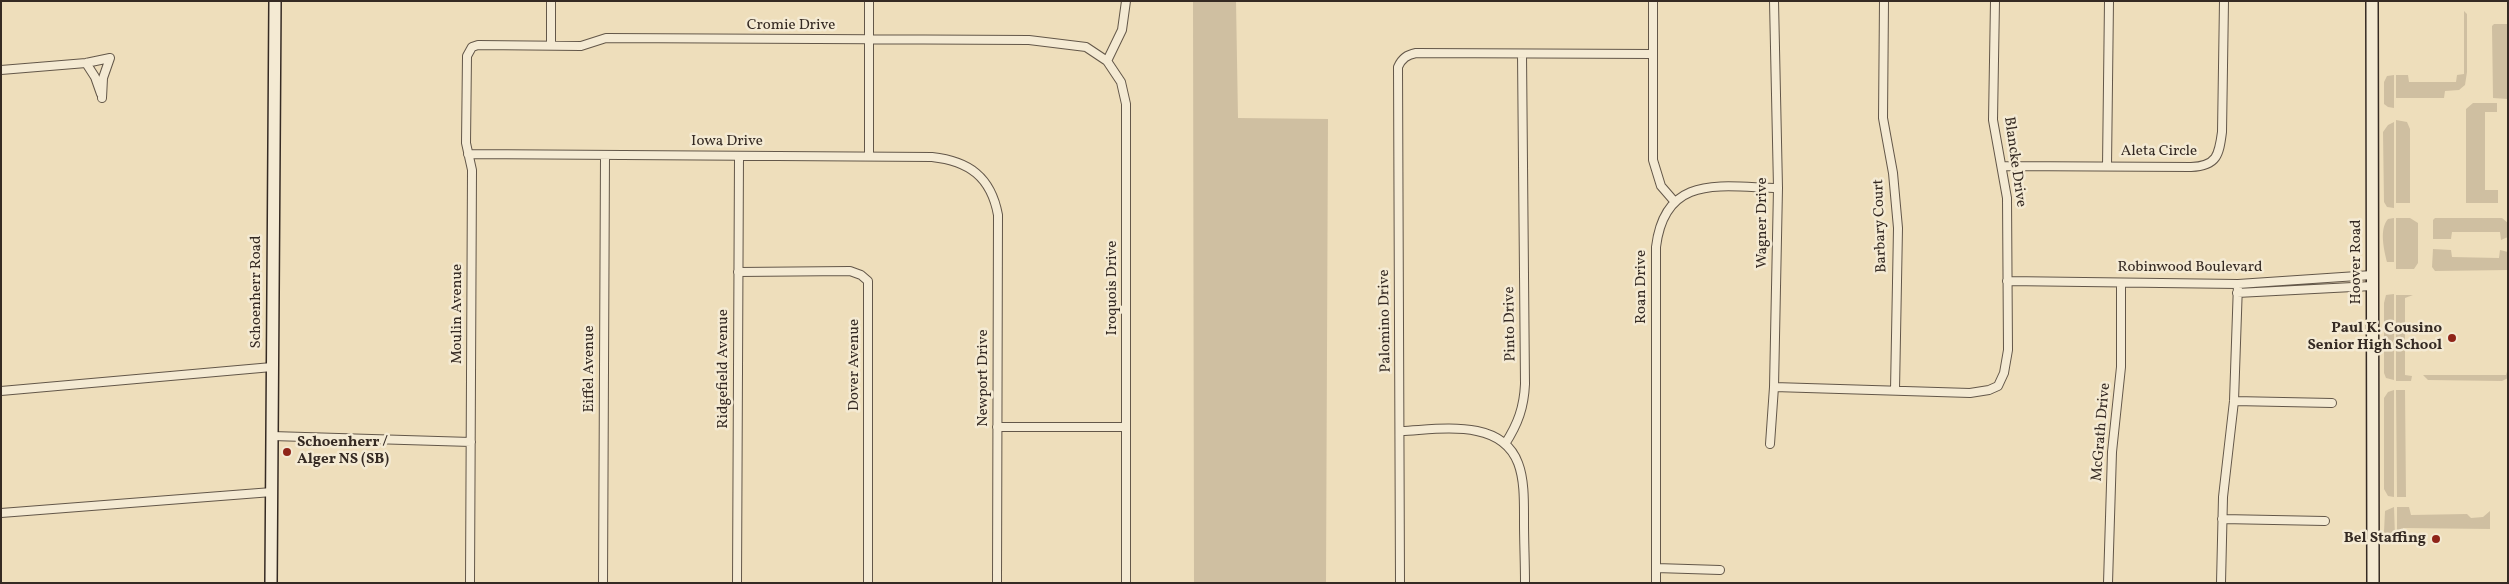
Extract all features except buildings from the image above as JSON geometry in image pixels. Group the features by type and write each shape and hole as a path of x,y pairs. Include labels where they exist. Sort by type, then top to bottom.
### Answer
{"main road":[{"name":"Schoenherr Road","path":"271,583 275,1"},
{"name":"Hoover Road","path":"2372,1 2373,583"}],"street":[{"path":"551,46 552,1"},
{"path":"869,1 869,156"},
{"path":"1107,61 1122,30 1126,1"},
{"path":"1653,1 1653,160 1661,186 1674,201 1688,192 1707,186 1778,188"},
{"name":"Wagner Drive","path":"1770,444 1774,387 1778,188 1774,1"},
{"name":"Barbary Court","path":"1884,1 1883,118 1893,173 1898,228 1895,390"},
{"name":"Blancke Drive","path":"1895,390 1970,393 1989,390 1998,386 2004,374 2008,350 2007,198 1993,120 1995,1"},
{"path":"2107,166 2109,1"},
{"name":"Aleta Circle","path":"2002,166 2191,167 2213,162 2219,150 2222,132 2224,1"},
{"name":"Cromie Drive","path":"472,47 478,45 580,46 606,38 1029,40 1086,47 1107,61"},
{"name":"Moulin Avenue","path":"470,583 472,170 466,139 466,59 472,47"},
{"path":"1522,54 1653,54"},
{"name":"Palomino Drive","path":"1400,583 1401,431 1396,77 1401,60 1408,55 1522,54"},
{"name":"Pinto Drive","path":"1505,444 1516,426 1521,413 1525,384 1522,54"},
{"path":"1,70 86,63 110,58 103,78 102,98 95,77 86,63"},
{"name":"Iroquois Drive","path":"1107,61 1121,82 1126,104 1126,583"},
{"name":"Iowa Drive","path":"468,154 869,156 949,159 965,165 981,177"},
{"name":"Eiffel Avenue","path":"603,583 605,155"},
{"name":"Ridgefield Avenue","path":"737,583 739,156"},
{"name":"Newport Drive","path":"981,177 994,199 998,215 997,583"},
{"name":"Roan Drive","path":"1656,583 1656,247 1659,226 1674,201"},
{"name":"Dover Avenue","path":"738,272 850,271 861,275 868,281 868,583"},
{"name":"Robinwood Boulevard","path":"2007,280 2238,284 2372,281"},
{"name":"Robinwood Boulevard","path":"2237,293 2372,281"},
{"name":"McGrath Drive","path":"2108,583 2112,452 2121,367 2121,283"},
{"path":"2221,583 2222,519 2234,401 2238,284"},
{"path":"1,391 272,367"},
{"path":"1774,387 1895,390"},
{"path":"2234,401 2332,403"},
{"path":"997,427 1126,427"},
{"path":"1401,431 1465,429 1478,431 1505,444 1517,458 1524,479 1525,583"},
{"path":"272,436 471,442"},
{"path":"1,513 272,492"},
{"path":"2222,519 2325,521"},
{"path":"1656,568 1720,570"}],"shaded area":[{"path":"1193,1 1236,1 1238,118 1328,119 1326,583 1194,583"},
{"path":"2464,11 2467,14 2467,72 2465,85 2459,90 2445,91 2444,98 2396,98 2396,75 2408,75 2409,82 2456,82 2457,75 2464,74"},
{"path":"2494,24 2508,24 2508,99 2493,98 2492,26"},
{"path":"2394,75 2394,108 2384,104 2384,82 2387,76"},
{"path":"2473,103 2497,103 2497,112 2485,112 2485,190 2498,190 2498,203 2466,203 2466,109"},
{"path":"2396,120 2407,122 2410,129 2410,203 2396,203"},
{"path":"2394,122 2394,208 2387,207 2384,202 2383,132 2388,125"},
{"path":"2394,218 2394,262 2387,262 2383,234 2385,223 2388,219"},
{"path":"2396,218 2410,218 2418,223 2418,263 2414,269 2396,269"},
{"path":"2435,218 2502,218 2508,223 2508,237 2501,240 2500,232 2452,232 2451,239 2433,239 2433,220"},
{"path":"2433,249 2451,250 2452,257 2499,258 2500,250 2508,252 2508,270 2435,271 2432,267"},
{"path":"2394,294 2394,380 2386,378 2384,373 2384,303 2386,295"},
{"path":"2396,295 2413,295 2405,298 2405,375 2412,376 2411,381 2396,381"},
{"path":"2508,368 2508,378 2502,381 2428,380 2423,375 2506,375"},
{"path":"2394,390 2394,497 2388,496 2384,489 2384,398 2388,392"},
{"path":"2396,390 2405,390 2406,497 2397,497"},
{"path":"2394,507 2395,537 2389,537 2384,532 2385,511"},
{"path":"2397,507 2409,507 2411,515 2467,514 2471,518 2483,517 2490,511 2490,529 2403,528 2403,537 2397,537"}],"place":[{"name":"Paul K. Cousino Senior High School","path":"2452,338"},
{"name":"Schoenherr / Alger NS (SB)","path":"287,452"},
{"name":"Bel Staffing","path":"2436,539"}]}
